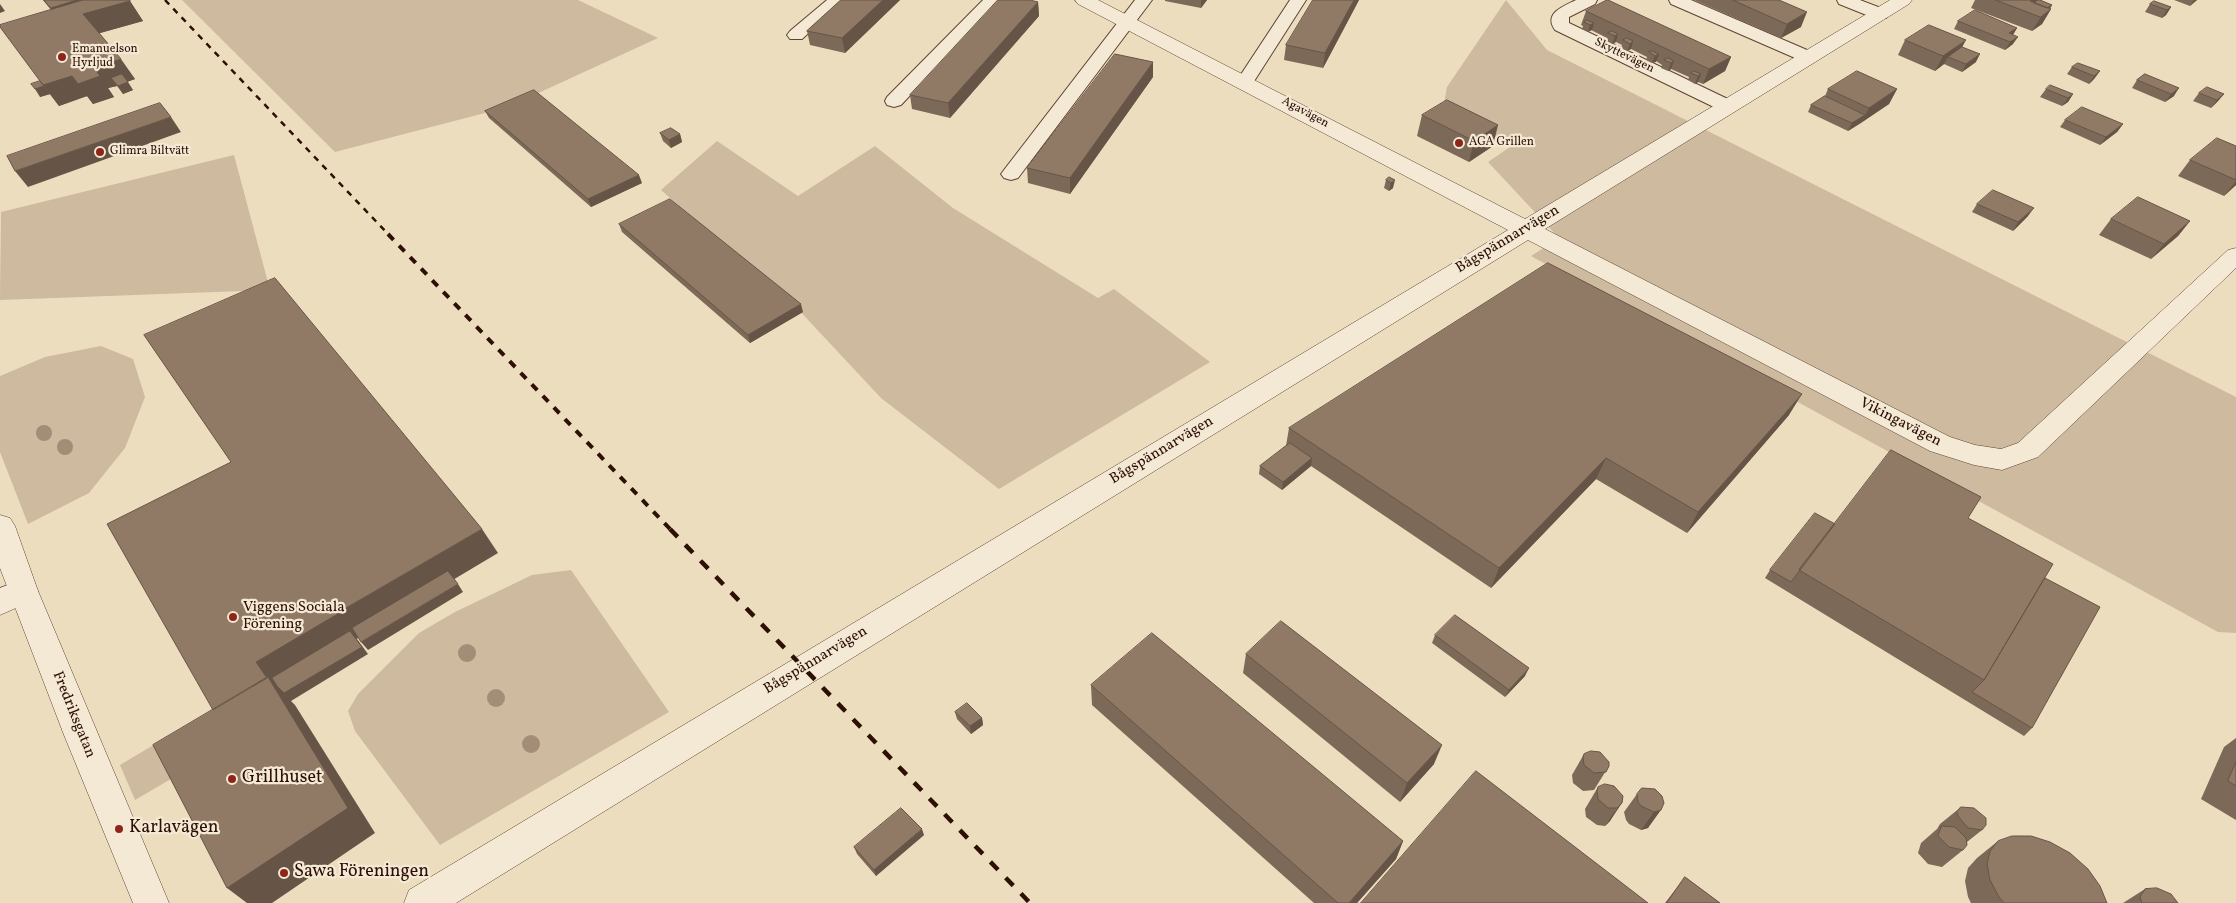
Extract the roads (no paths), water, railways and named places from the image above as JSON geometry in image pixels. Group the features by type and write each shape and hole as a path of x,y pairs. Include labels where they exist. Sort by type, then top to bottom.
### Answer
{"street":[{"name":"Agavägen","path":"1084,0 1525,229"},
{"name":"Bågspännarvägen","path":"422,903 1903,0"},
{"name":"Vikingavägen","path":"1525,229 1940,444 1974,455 2002,460 2028,450 2236,255"},
{"name":"Fredriksgatan","path":"0,526 12,596 151,903"}],"lane":[{"path":"796,35 837,0"},
{"path":"894,101 992,0"},
{"path":"1011,174 1144,0"},
{"path":"1245,82 1298,0"},
{"name":"Skyttevägen","path":"1589,0 1560,15 1561,26 1727,106"},
{"path":"1677,0 1808,57"},
{"path":"1845,0 1880,14"}],"railway":[{"path":"165,0 389,235"},
{"path":"388,234 671,530"},
{"path":"670,529 1030,903"}],"place":[{"name":"Emanuelson Hyrljud","path":"62,57"},
{"name":"AGA Grillen","path":"1459,143"},
{"name":"Glimra Biltvätt","path":"100,152"},
{"name":"Viggens Sociala Förening","path":"233,617"},
{"name":"Grillhuset","path":"232,779"},
{"name":"Karlavägen","path":"119,829"},
{"name":"Sawa Föreningen","path":"284,873"}]}
